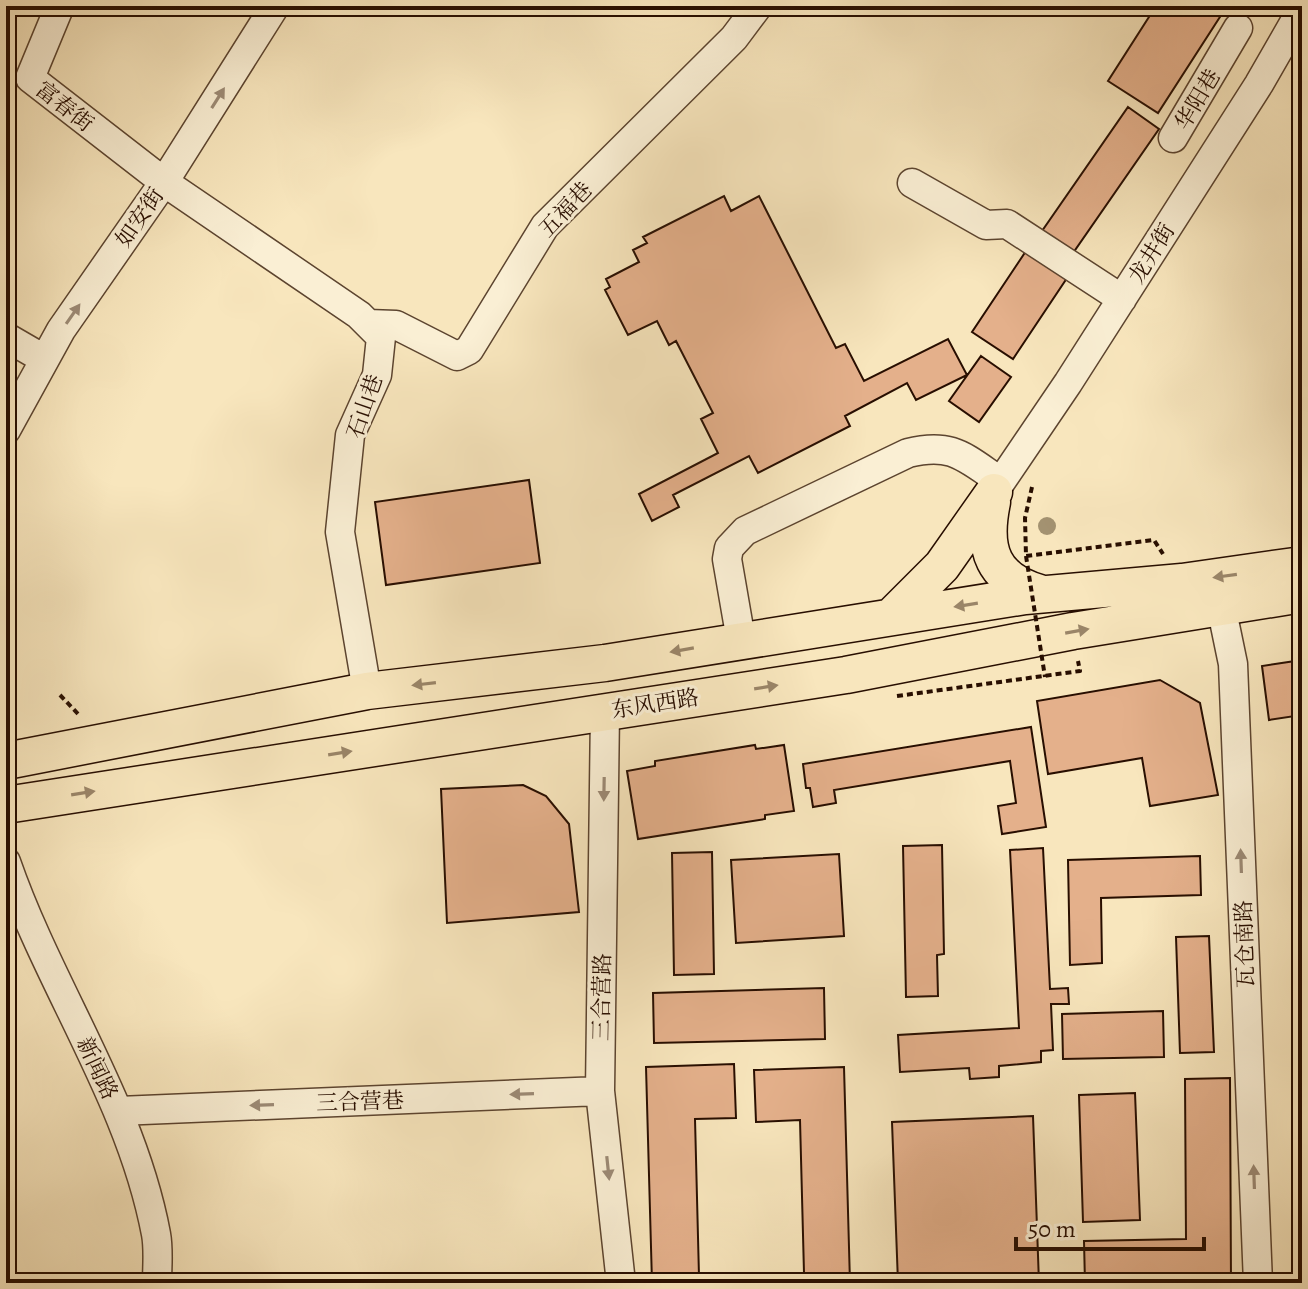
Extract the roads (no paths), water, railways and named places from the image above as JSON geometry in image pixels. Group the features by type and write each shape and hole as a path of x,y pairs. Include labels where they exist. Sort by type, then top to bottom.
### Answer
{"main road":[{"path":"997,487 986,530 987,549 1007,576 1029,591 1043,594"},
{"path":"892,616 942,566 997,487"},
{"path":"6,761 367,691 605,663 1043,594 1182,582 1302,565"},
{"name":"东风西路","path":"6,805 846,675 1302,594"}],"street":[{"name":"富春街","path":"56,6 59,8 30,78 164,182"},
{"name":"如安街","path":"6,430 44,359 164,182 275,6"},
{"name":"五福巷","path":"368,324 396,325 457,356 469,350 515,270 545,226 734,38 758,6"},
{"path":"1296,6 1302,9"},
{"name":"龙井街","path":"997,487 1122,299 1259,84 1302,9"},
{"name":"华阳巷","path":"1173,138 1238,28"},
{"name":"华阳巷","path":"1220,61 1259,84"},
{"path":"164,182 368,324"},
{"path":"912,183 986,225 1007,224 1122,299"},
{"name":"石山巷","path":"367,691 340,532 350,435 377,375 381,337 368,324"},
{"path":"6,337 44,359"},
{"path":"741,640 727,559 729,548 745,531 908,453 930,447 951,449 997,487"},
{"name":"瓦仓南路","path":"1221,606 1233,664 1258,1283"},
{"name":"三合营路","path":"605,711 600,1091 621,1283"},
{"name":"新闻路","path":"6,862 19,900 119,1111 156,1236 157,1283"},
{"name":"三合营巷","path":"119,1111 600,1091"}]}
